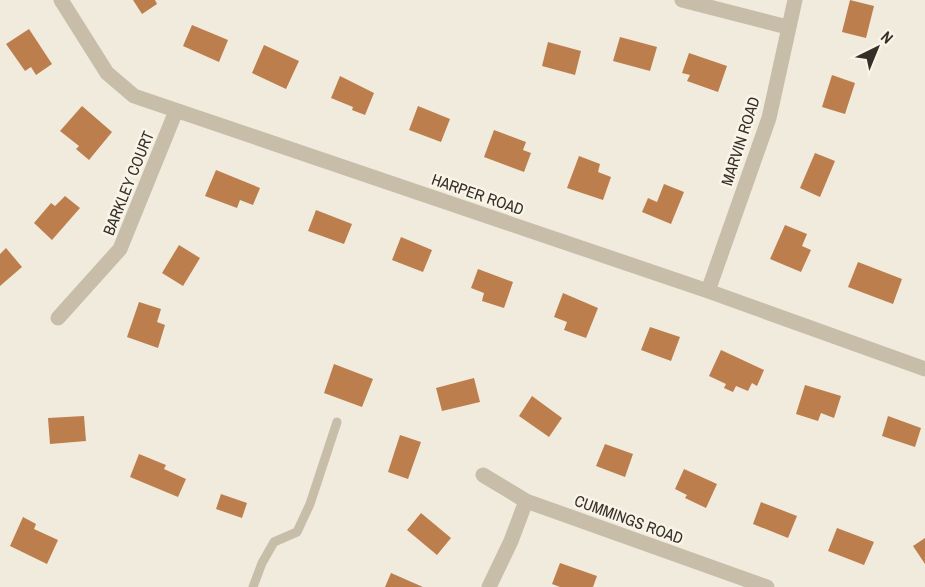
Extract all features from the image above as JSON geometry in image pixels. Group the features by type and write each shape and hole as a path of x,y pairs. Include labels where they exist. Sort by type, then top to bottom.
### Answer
{"street":[{"name":"HARPER ROAD","path":"62,0 107,73 134,96 708,291 925,369"},
{"path":"682,0 788,27"},
{"name":"MARVIN ROAD","path":"708,291 768,118 795,0"},
{"name":"BARKLEY COURT","path":"58,318 120,249 176,111"},
{"name":"CUMMINGS ROAD","path":"483,475 526,501 766,587"},
{"path":"489,587 511,541 526,501"}],"lane":[{"path":"253,587 262,563 274,542 297,532 310,504 337,422"}],"building":[{"path":"133,0 155,0 157,4 142,14"},
{"path":"850,0 874,6 866,38 842,32"},
{"path":"192,25 228,40 219,62 183,46"},
{"path":"29,29 52,64 36,75 31,67 25,71 6,44"},
{"path":"620,37 657,47 650,71 613,61"},
{"path":"548,42 581,51 575,75 542,66"},
{"path":"264,45 299,61 286,89 252,73"},
{"path":"689,53 727,66 718,92 687,81 690,75 682,73"},
{"path":"832,75 855,83 845,114 822,107"},
{"path":"340,76 374,93 365,115 331,98"},
{"path":"82,106 112,132 89,160 76,149 79,146 60,131"},
{"path":"418,106 450,119 441,142 409,130"},
{"path":"494,130 526,142 523,150 531,153 524,172 484,157"},
{"path":"815,153 835,161 820,197 800,188"},
{"path":"579,156 600,164 598,172 611,177 603,200 567,188"},
{"path":"216,170 260,188 253,205 240,200 237,208 205,196"},
{"path":"664,184 684,192 671,224 642,212 648,198 657,202"},
{"path":"65,196 80,208 52,240 34,223 51,203 55,206"},
{"path":"316,210 352,224 344,244 308,231"},
{"path":"785,225 807,234 802,246 811,250 801,272 770,259"},
{"path":"401,237 432,250 423,272 392,260"},
{"path":"179,245 200,258 183,286 162,273"},
{"path":"6,248 22,267 0,286 0,254"},
{"path":"858,262 902,279 893,304 848,287"},
{"path":"478,269 513,282 504,308 482,301 484,293 471,288"},
{"path":"563,293 598,308 586,338 564,330 567,322 554,317"},
{"path":"139,302 161,309 157,322 165,325 158,348 127,337"},
{"path":"650,327 680,337 671,361 641,350"},
{"path":"721,350 764,370 757,386 752,383 748,391 736,386 733,392 724,388 726,384 709,376"},
{"path":"334,364 373,379 362,407 324,393"},
{"path":"474,378 480,402 442,411 436,388"},
{"path":"805,385 841,396 834,418 821,413 818,421 796,414"},
{"path":"532,396 562,418 549,437 519,416"},
{"path":"84,416 86,441 50,444 48,418"},
{"path":"888,416 921,428 915,447 882,436"},
{"path":"400,435 421,442 408,479 388,472"},
{"path":"605,444 633,454 625,477 596,466"},
{"path":"139,454 166,465 164,469 186,479 178,497 130,477"},
{"path":"684,469 717,484 706,508 685,498 687,495 675,489"},
{"path":"221,494 247,503 242,518 216,509"},
{"path":"761,502 797,516 788,538 753,524"},
{"path":"421,513 451,538 437,555 407,530"},
{"path":"23,517 36,524 34,529 58,540 47,564 10,546"},
{"path":"837,528 874,542 864,565 828,551"},
{"path":"925,538 925,564 913,546"},
{"path":"560,563 597,576 593,587 560,587 552,584"},
{"path":"391,573 423,587 385,587"}]}
